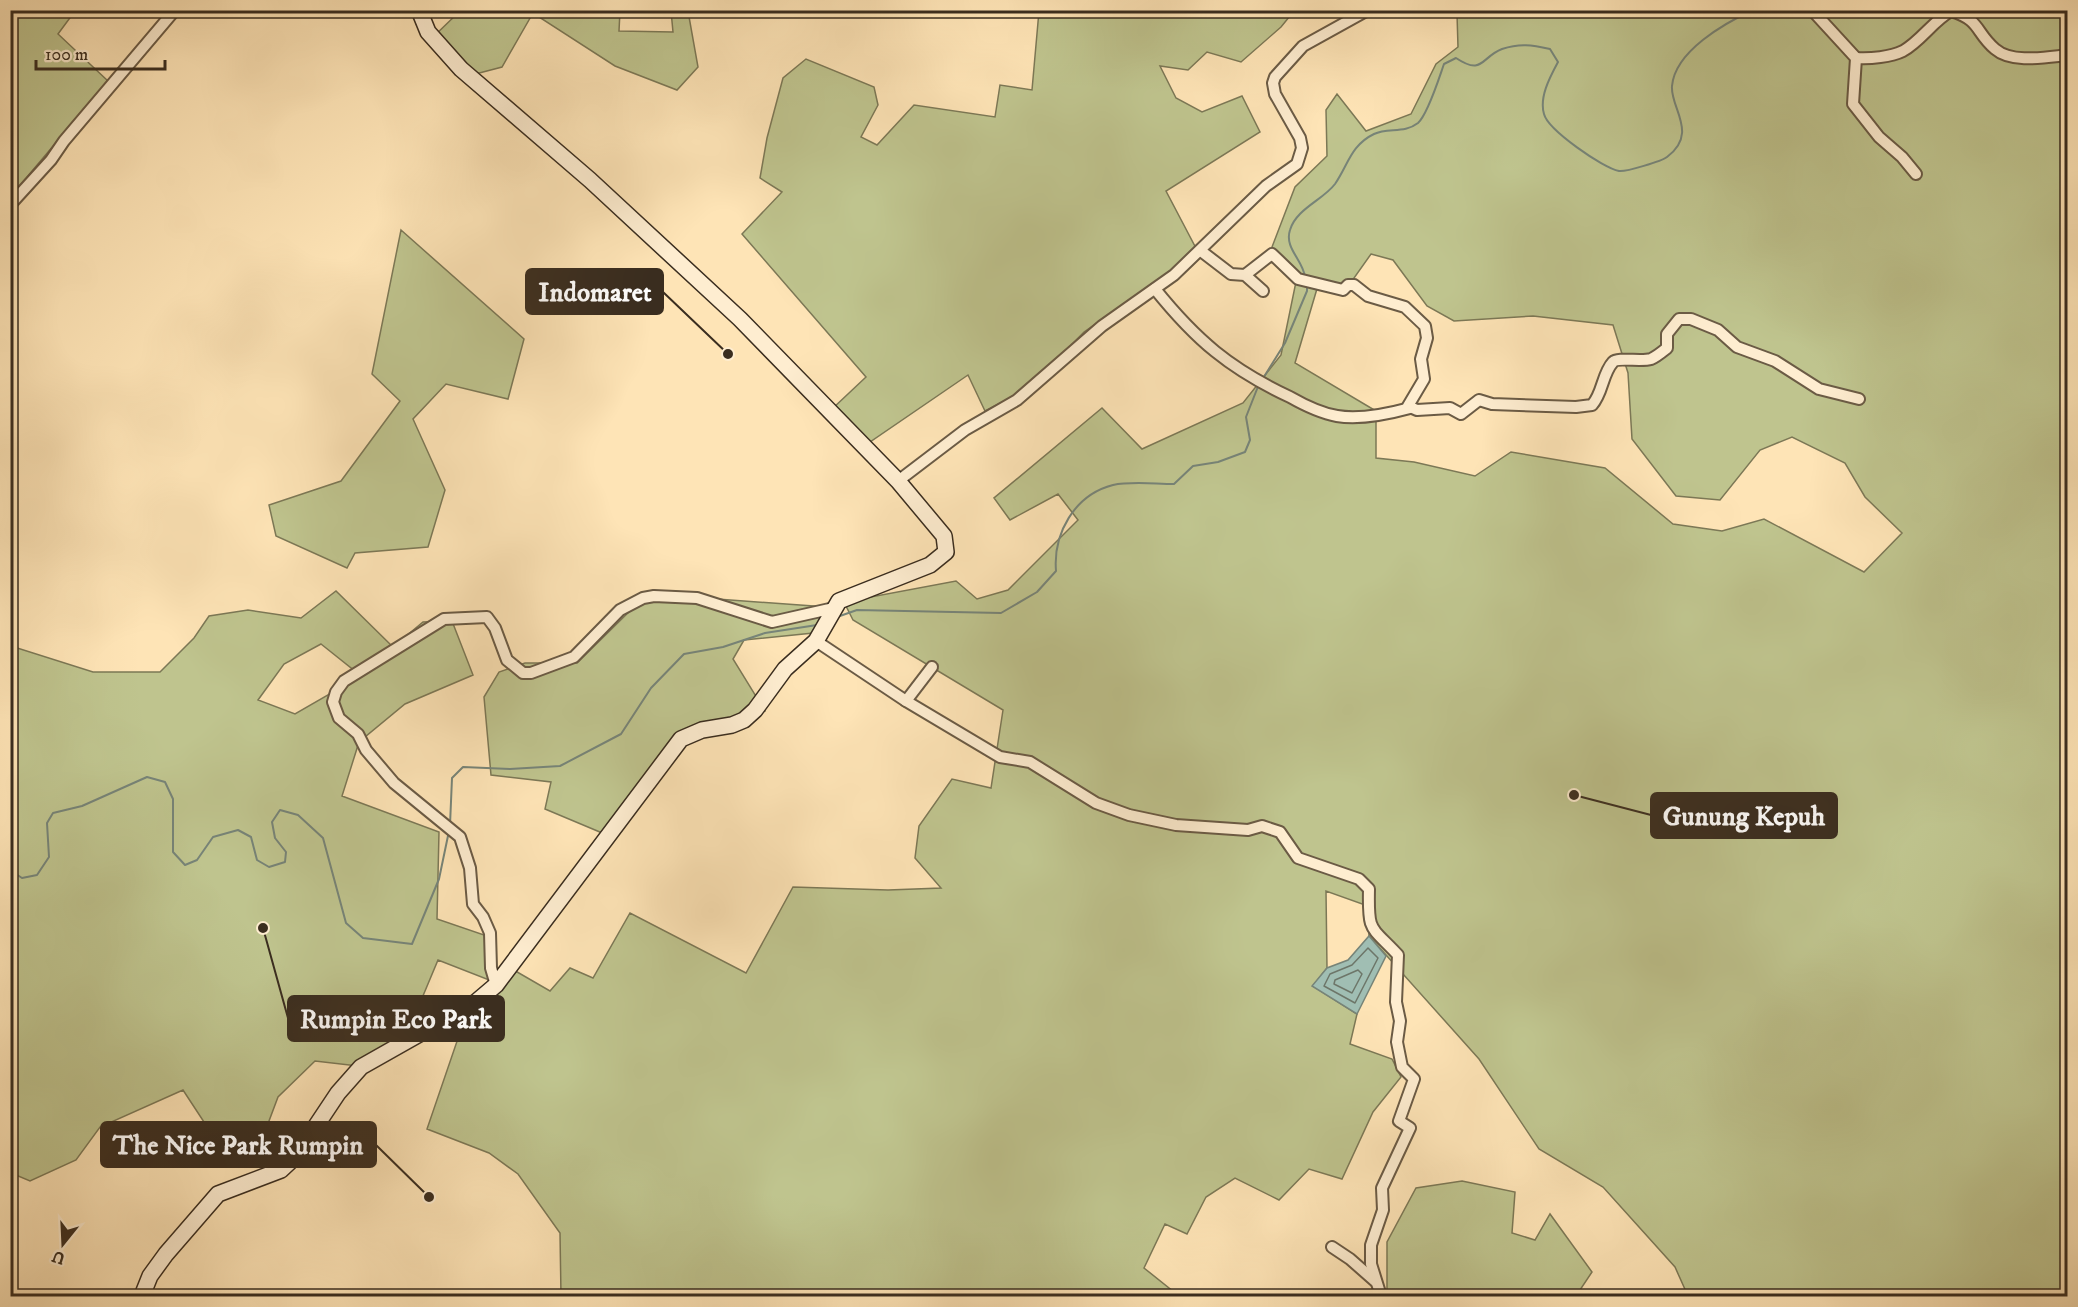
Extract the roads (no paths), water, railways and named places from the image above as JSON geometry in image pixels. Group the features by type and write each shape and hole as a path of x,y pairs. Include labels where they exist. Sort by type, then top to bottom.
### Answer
{"main road":[{"path":"147,1295 150,1276 218,1194 281,1170 296,1156 338,1093 361,1067 476,1002 496,986 681,739 702,730 732,725 744,720 755,710 785,669 820,635 833,610 844,597 930,565 946,552 944,537 898,481 740,319 590,180 461,69 428,32 419,10"}],"street":[{"path":"10,205 51,160 64,141 175,10"},
{"path":"898,481 965,430 1017,400 1102,326 1155,289 1201,252 1266,186 1290,170 1299,160 1302,148 1300,138 1275,94 1273,83 1275,76 1304,46 1368,10"},
{"path":"1760,11 1774,10"},
{"path":"1812,10 1856,58 1869,59 1903,51 1938,18 1951,11 1968,16 1996,51 2026,59 2067,55"},
{"path":"1856,58 1853,104 1879,137 1902,157 1916,174"},
{"path":"1201,252 1231,274 1245,275 1263,291"},
{"path":"1245,275 1272,254 1298,279 1310,284 1343,290 1348,285 1354,285 1368,296 1405,307 1425,326 1427,338 1421,359 1424,379 1409,402 1410,408"},
{"path":"1155,289 1217,354 1263,384 1313,409 1337,416 1391,413 1410,408 1450,408 1461,414 1479,400 1492,404 1576,407 1592,405 1603,377 1614,361 1618,358 1635,362 1653,358 1667,348 1667,334 1679,319 1691,319 1718,330 1737,347 1775,361 1819,389 1859,399"},
{"path":"496,986 491,968 490,933 483,917 473,904 470,868 460,837 451,827 394,783 366,750 358,734 339,718 333,702 336,692 344,681 444,619 487,617 495,628 507,660 523,673 531,673 574,657 620,610 643,598 697,598 772,622 833,610"},
{"path":"820,635 906,700 1000,757 1030,762 1096,803 1129,815 1176,825 1239,830 1262,826 1280,832 1298,858 1359,879 1369,889 1368,916 1373,932 1398,955 1396,1002 1400,1021 1397,1042 1402,1067 1414,1079 1399,1121 1410,1128 1382,1188 1383,1210 1371,1245 1374,1281 1381,1296"},
{"path":"906,700 932,667"},
{"path":"1332,1247 1350,1258 1374,1281"}],"water":[{"path":"1369,936 1386,956 1357,1014 1312,986 1327,968 1348,960"}],"waterway":[{"path":"1305,277 1290,243 1289,236 1293,223 1304,210 1330,190 1355,150 1366,139 1379,132 1407,128 1418,123 1429,104 1444,64 1456,58 1465,63 1477,65 1495,52 1520,45 1550,49 1558,62 1544,94 1543,108 1548,121 1565,138 1589,156 1611,168 1623,171 1664,159 1676,148 1681,139 1682,130 1672,86 1675,73 1682,61 1703,40 1729,22 1753,10"},
{"path":"1262,380 1285,343 1307,291 1307,285"},
{"path":"837,617 857,610 1001,613 1037,592 1056,571 1058,543 1062,530 1077,507 1087,497 1113,485 1174,484 1193,466 1218,462 1245,452 1250,440 1246,417 1259,384"},
{"path":"450,825 452,778 463,767 510,769 560,766 621,734 651,688 684,654 723,647 765,633 817,625"},
{"path":"10,870 22,878 37,875 49,857 47,823 53,813 82,806 147,777 165,782 173,799 173,852 185,865 197,860 213,837 238,830 251,837 257,860 269,867 285,862 286,852 275,838 272,822 280,810 298,815 323,838 346,923 363,938 412,944 439,879 449,831"}],"place":[{"name":"Indomaret","path":"728,354"},
{"name":"Gunung Kepuh","path":"1574,795"},
{"name":"Rumpin Eco Park","path":"263,928"},
{"name":"The Nice Park Rumpin","path":"429,1197"}]}
